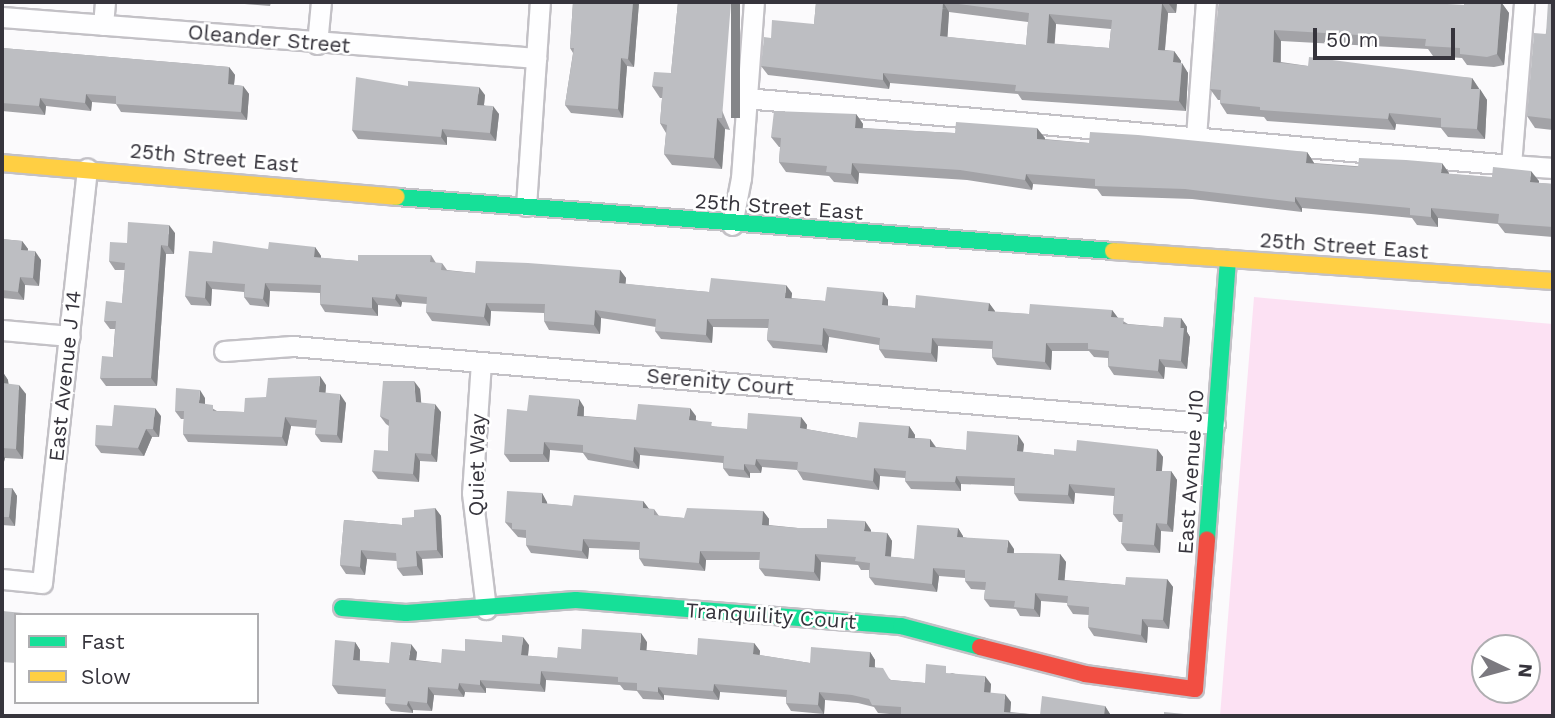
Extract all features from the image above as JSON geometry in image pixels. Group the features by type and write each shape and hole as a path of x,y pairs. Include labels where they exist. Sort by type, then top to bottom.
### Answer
{"street":[{"path":"103,25 105,2"},
{"path":"317,44 321,2"},
{"path":"526,206 540,2"},
{"path":"733,225 741,178 754,2"},
{"path":"1196,138 1206,2"},
{"path":"1511,165 1524,2"},
{"name":"Oleander Street","path":"2,17 317,44 536,58"},
{"path":"746,98 1553,168"},
{"name":"25th Street East","path":"2,163 733,225 1553,281"},
{"name":"East Avenue J 14","path":"2,579 42,583 87,169"},
{"name":"East Avenue J10","path":"1195,689 1228,259"},
{"path":"2,330 70,336"},
{"name":"Serenity Court","path":"224,351 292,346 1215,424"},
{"name":"Quiet Way","path":"481,362 472,493 486,609"},
{"name":"Tranquility Court","path":"342,608 405,612 486,609 576,600 901,626 1085,674 1195,689"}],"shaded area":[{"path":"1254,297 1553,324 1553,716 1220,716"}],"building":[{"path":"573,2 633,2 628,59 621,58 618,109 565,105 574,48 570,48"},
{"path":"678,2 731,2 722,118 717,118 714,158 664,154 667,125 660,123 663,87 652,86 654,72 671,73"},
{"path":"816,2 943,2 1169,2 1162,3 1158,50 1174,51 1173,62 1182,63 1179,101 1015,91 1016,85 883,73 883,80 761,66 764,37 771,38 772,20 814,24","holes":["943,2 1029,13 1026,45 940,36","1049,14 1112,20 1109,48 1047,43"]},
{"path":"1219,2 1414,2 1464,5 1464,2 1501,2 1497,54 1487,57 1460,54 1460,48 1425,46 1426,39 1274,30 1273,62 1308,66 1309,57 1472,78 1471,89 1480,89 1477,129 1441,127 1441,118 1389,113 1388,119 1260,110 1260,107 1220,103 1221,90 1210,89"},
{"path":"1548,2 1553,2 1553,119 1527,116 1534,33 1546,34"},
{"path":"2,48 229,67 228,84 243,86 241,112 116,104 116,96 86,94 85,103 40,98 39,106 2,103"},
{"path":"356,77 408,86 408,81 479,87 477,105 493,106 490,133 442,129 441,137 352,130"},
{"path":"774,111 856,114 855,128 955,133 956,122 1037,128 1037,139 1089,143 1090,132 1307,152 1306,163 1358,167 1359,158 1406,160 1442,163 1441,173 1492,177 1493,167 1531,171 1530,182 1553,184 1553,227 1498,223 1499,214 1431,208 1431,217 1410,215 1410,208 1295,197 1295,202 1185,189 1095,186 1095,179 1026,174 1025,180 960,170 852,163 851,174 826,172 827,166 779,162 781,138 771,137"},
{"path":"128,222 169,225 168,246 161,245 151,378 100,378 102,356 113,357 116,321 104,321 106,301 122,303 125,263 109,261 110,242 127,243"},
{"path":"2,239 22,241 21,250 35,251 33,278 20,277 18,292 2,290"},
{"path":"213,241 268,249 269,242 315,247 314,257 358,261 358,255 431,255 430,262 442,263 441,270 475,273 476,261 620,270 619,283 709,292 711,278 786,285 785,298 825,301 827,287 883,292 882,305 915,308 916,295 989,303 988,311 1029,314 1030,304 1112,310 1111,317 1124,318 1123,324 1163,327 1164,317 1181,318 1180,328 1184,328 1181,361 1159,359 1158,371 1108,366 1109,351 1088,349 1088,343 1046,343 1045,362 992,357 993,341 932,338 931,353 879,349 880,338 823,328 822,345 767,340 769,319 707,319 706,335 655,331 656,319 595,310 594,325 544,321 545,304 486,303 484,317 426,312 427,297 396,294 395,299 372,297 372,308 320,304 321,285 265,283 263,299 244,297 245,284 206,281 205,298 185,296 189,251 212,253"},
{"path":"2,375 3,383 19,385 16,449 2,448"},
{"path":"320,376 319,392 340,394 337,435 315,434 317,420 285,417 282,437 183,434 184,411 175,411 176,388 200,390 199,403 213,405 213,411 244,412 245,398 266,397 268,378"},
{"path":"383,381 414,381 416,402 435,404 431,454 415,453 413,474 372,471 374,450 388,451 389,420 380,416"},
{"path":"529,395 579,399 577,416 636,420 638,404 690,408 689,420 712,422 711,426 747,429 748,413 801,417 800,428 857,438 859,422 909,426 908,438 930,439 930,447 966,450 967,431 1018,435 1017,451 1054,455 1054,449 1076,451 1077,440 1157,449 1156,471 1171,471 1167,524 1156,523 1154,545 1121,543 1123,514 1113,514 1115,488 1069,484 1068,495 1014,493 1015,478 956,476 955,482 905,481 906,471 874,468 873,481 797,471 798,462 756,459 755,465 744,464 744,470 723,468 724,456 634,447 633,461 583,452 583,445 544,442 543,454 504,454 507,409 527,411"},
{"path":"114,405 155,408 153,429 146,429 138,448 95,445 96,425 112,426"},
{"path":"2,488 12,488 9,517 2,517"},
{"path":"507,491 542,493 542,503 572,506 574,495 643,501 643,508 654,509 654,515 684,518 687,508 763,511 762,525 827,528 827,519 865,521 864,531 887,533 885,556 914,559 917,525 958,528 957,537 1008,540 1007,553 1060,554 1058,580 1125,585 1126,577 1167,579 1163,620 1142,619 1141,635 1088,627 1089,607 1067,605 1068,596 1035,593 1034,609 1014,607 1015,601 984,599 986,582 965,581 965,570 933,568 932,584 869,577 870,563 855,561 856,557 815,554 814,572 759,568 760,552 700,551 699,563 639,558 640,542 583,539 582,551 526,545 526,530 512,529 512,523 505,522"},
{"path":"435,508 437,550 416,551 417,566 397,568 396,553 361,550 360,567 340,565 344,520 402,525 402,518 414,517 414,510"},
{"path":"2,611 23,613 14,613 14,663 2,662"},
{"path":"582,629 641,633 640,650 697,655 698,638 754,643 753,654 810,663 811,647 870,652 869,667 883,668 890,680 925,683 926,664 946,666 946,673 985,676 984,692 1005,694 1004,712 1040,715 1042,696 1105,706 1104,716 901,716 901,707 872,705 869,699 852,695 819,692 818,705 786,703 787,690 714,684 713,691 658,687 658,692 637,690 637,683 618,682 618,677 541,671 540,684 480,680 480,685 459,683 458,689 428,687 427,703 408,701 407,705 385,703 386,689 332,685 335,640 355,642 353,660 389,663 391,642 411,644 409,660 441,663 442,649 465,651 465,639 502,642 502,635 523,637 521,655 557,658 558,647 581,649"},
{"path":"1164,712 1184,714 1184,716 1164,716"}],"traffic: fast":[{"path":"397,197 1113,251"},
{"path":"1207,539 1228,259"},
{"path":"342,608 406,613 576,600 901,626 980,647"}],"traffic: slow":[{"path":"2,163 397,197"},
{"path":"1113,251 1553,281"}],"traffic: jam":[{"path":"980,647 1085,674 1195,689 1207,539"}]}
